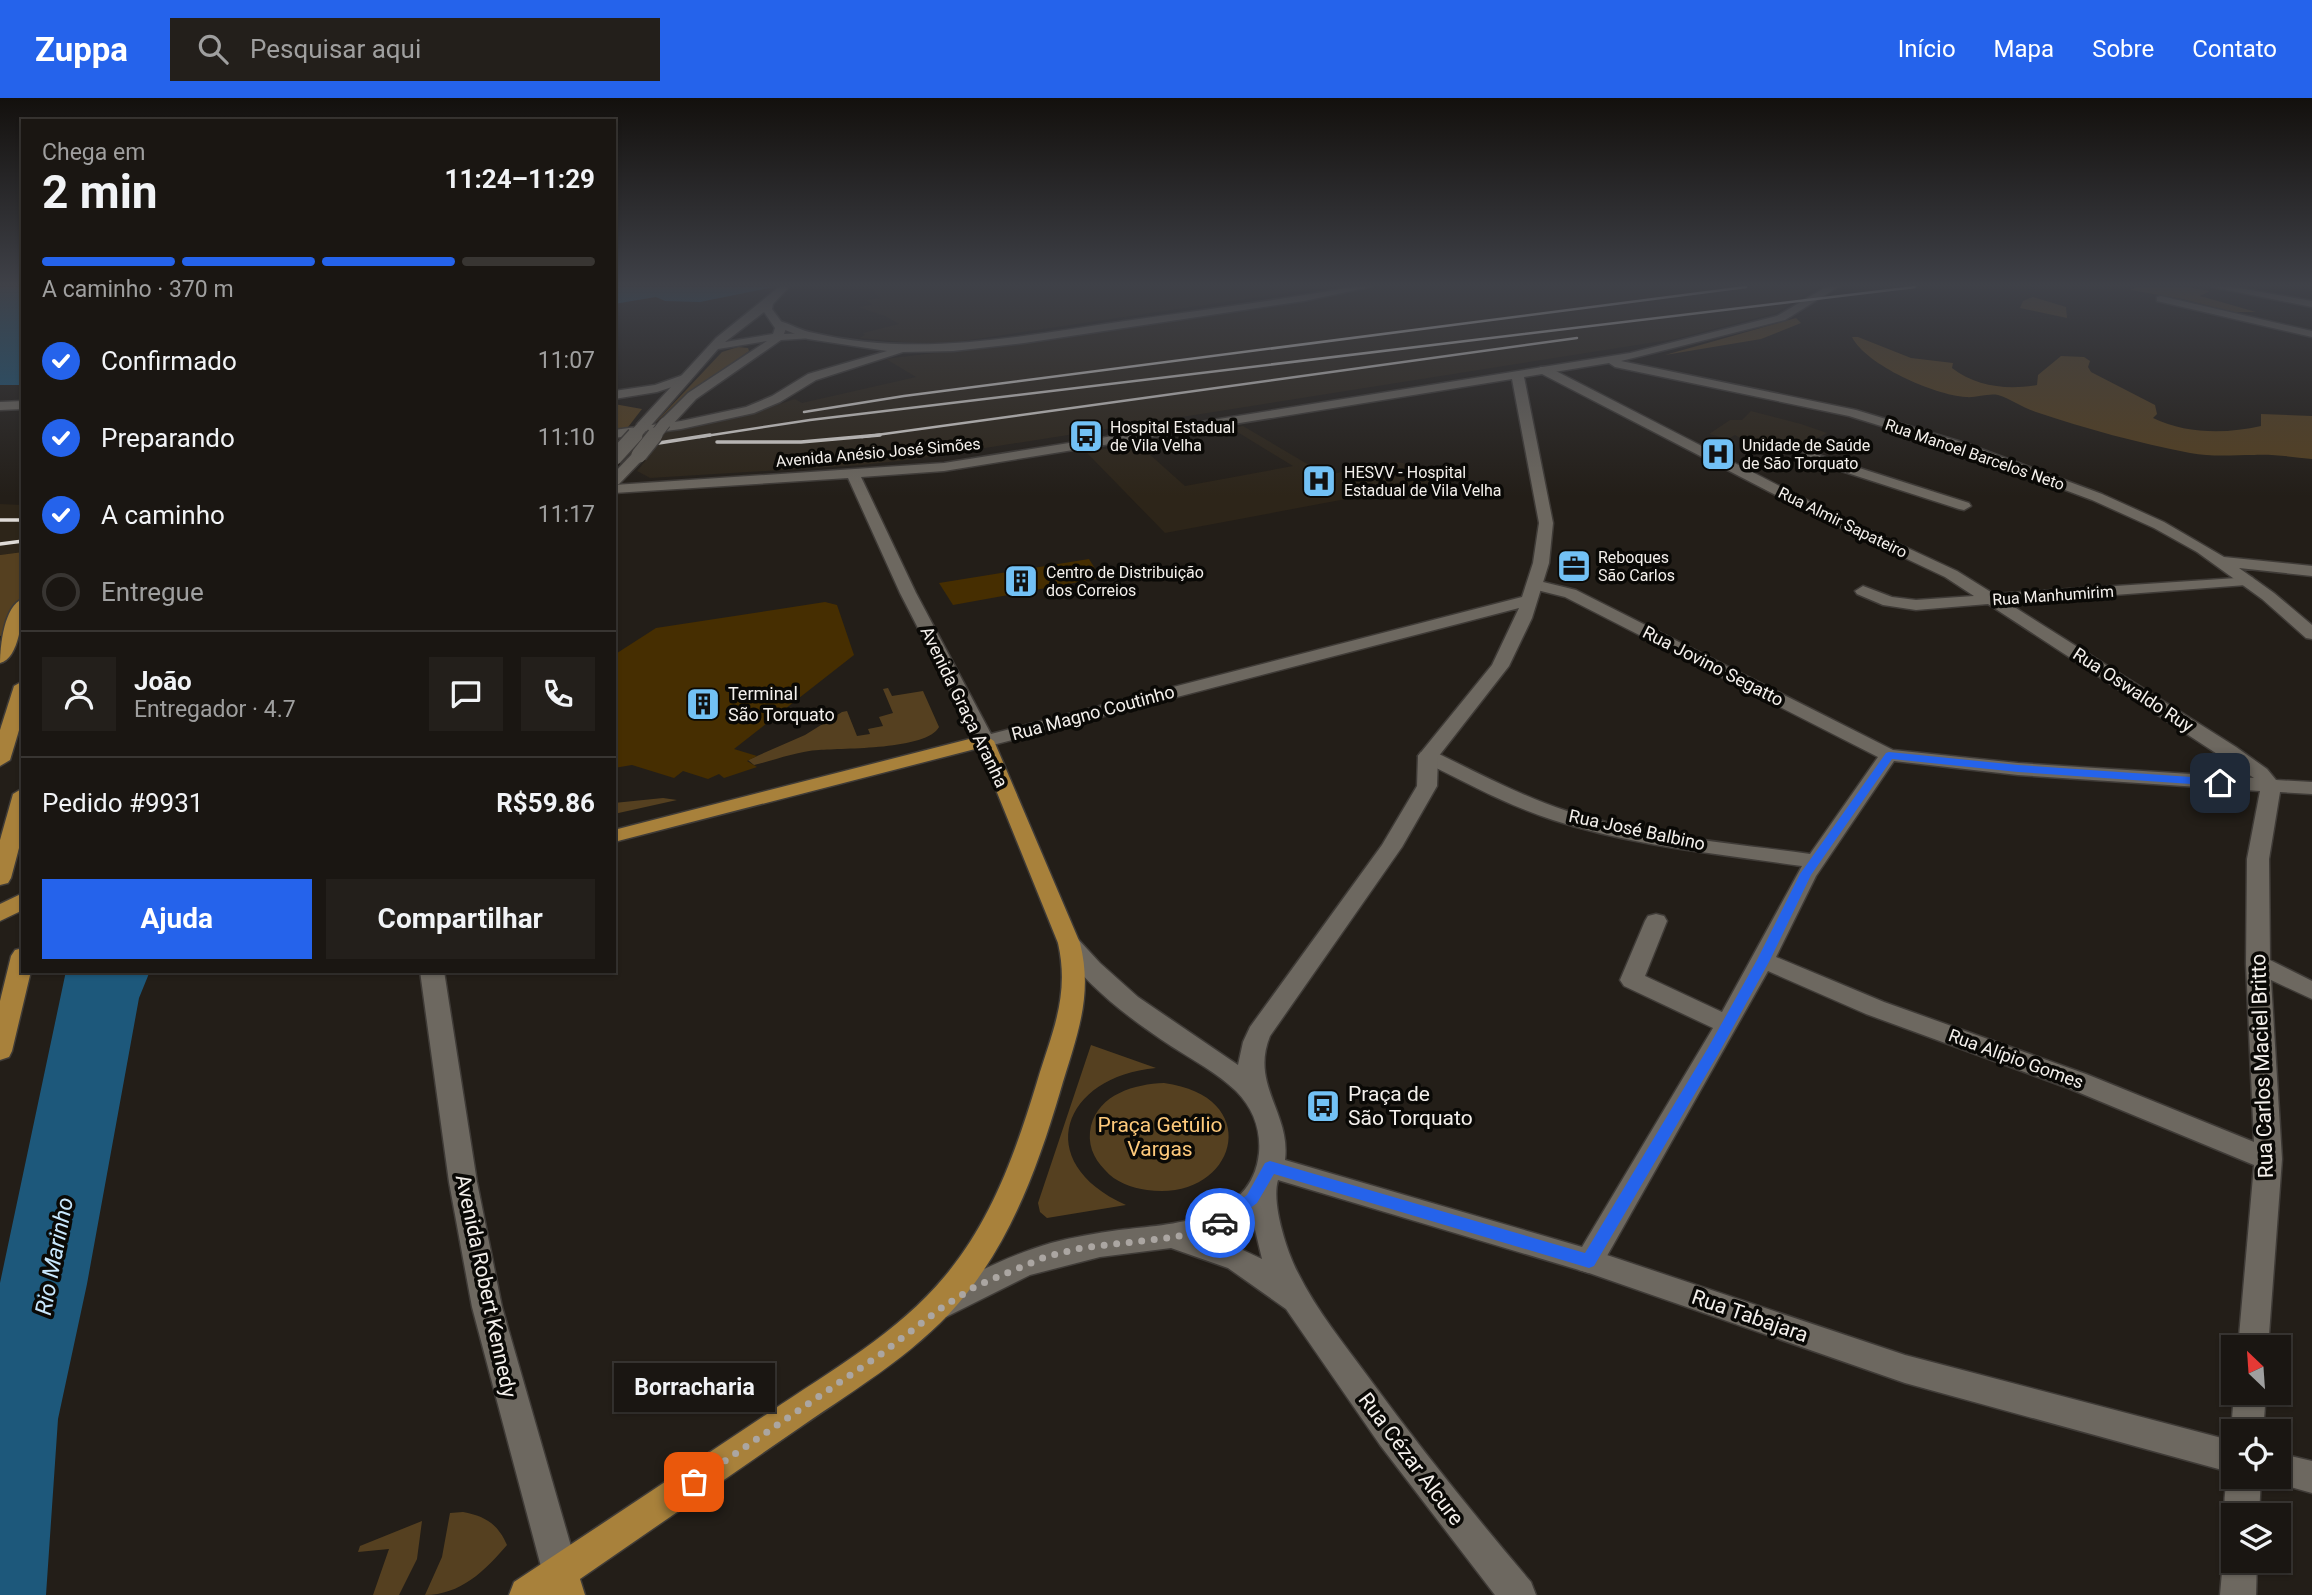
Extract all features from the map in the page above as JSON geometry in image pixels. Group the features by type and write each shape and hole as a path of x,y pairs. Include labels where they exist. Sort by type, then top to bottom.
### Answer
{"main road":[{"path":"0,658 21,609"},
{"path":"0,760 21,692"},
{"name":"Rua Magno Coutinho","path":"618,835 985,741"},
{"name":"Avenida Graça Aranha","path":"527,1595 564,1584 913,1329 941,1302 985,1243 1029,1143 1073,1004 1074,963 1069,943 985,741"},
{"path":"0,878 21,801"},
{"path":"0,914 21,901"},
{"path":"0,1051 21,964"}],"street":[{"path":"616,456 705,357"},
{"path":"616,479 686,401 753,357"},
{"path":"616,434 681,425 750,410 776,399 812,377 875,357"},
{"name":"Avenida Anésio José Simões","path":"616,489 965,464 1619,357"},
{"name":"Rua Manoel Barcelos Neto","path":"1602,360 1813,403 1941,439 2129,511 2182,537 2221,562 2312,634"},
{"name":"Rua Almir Sapateiro","path":"1544,370 1821,513 1944,571 1991,599"},
{"path":"913,1329 976,1286 1045,1257 1081,1248 1176,1237 1201,1231 1237,1213 1252,1199 1267,1175 1273,1134 1250,1074 1253,1046 1259,1033 1411,815 1427,786 1428,756 1500,666 1532,592 1544,550 1545,510 1517,374"},
{"path":"616,397 657,388 686,378"},
{"path":"616,397 661,407"},
{"path":"0,405 21,405"},
{"path":"1805,455 1964,506"},
{"name":"Avenida Graça Aranha","path":"853,474 908,593 985,741"},
{"path":"2221,562 2312,570"},
{"name":"Rua Manhumirim","path":"1863,592 1903,605 2246,580"},
{"name":"Rua Magno Coutinho","path":"985,741 1532,592"},
{"name":"Rua Jovino Segatto","path":"1532,592 1570,593 1889,755"},
{"name":"Rua Oswaldo Ruy","path":"1991,599 2241,759 2271,786"},
{"path":"1589,1261 1763,960 1805,874 1889,755 2018,769 2312,788"},
{"name":"Rua José Balbino","path":"1428,756 1496,789 1578,821 1723,848 1816,861"},
{"path":"2241,759 2267,774 2312,788"},
{"name":"Rua Carlos Maciel Britto","path":"2254,1335 2268,1159 2259,964 2258,859 2271,786"},
{"path":"1656,921 1632,980 1727,1024"},
{"path":"1069,943 1128,1003 1237,1079 1260,1104"},
{"name":"Rua Alípio Gomes","path":"1763,960 1875,1008 2077,1081 2268,1159"},
{"path":"2259,964 2312,991"},
{"name":"Avenida Robert Kennedy","path":"432,973 458,1159 487,1307 510,1401 564,1584"},
{"name":"Rua Tabajara","path":"1267,1175 1589,1261 1905,1369 2221,1454"},
{"name":"Rua Cézar Alcure","path":"1267,1175 1268,1229 1290,1290 1428,1486 1518,1595"},
{"name":"Rua Cézar Alcure","path":"1176,1237 1223,1251 1246,1262 1270,1278 1309,1320"},
{"path":"2291,1472 2312,1477"},
{"path":"2238,1595 2239,1573"}],"shaded area":[{"path":"1562,357 916,459 862,465 650,478 637,471 651,454 616,456 616,438 764,409 795,399 802,403 916,377 886,359"},
{"path":"1751,411 1827,433 1787,454 1747,442 1735,435 1728,439 1709,434 1730,420 1742,420"},
{"name":"HESVV - Hospital Estadual de Vila Velha","path":"1243,426 1326,475 1394,462 1403,463 1431,483 1165,533 1086,452 1138,444 1185,486 1293,466 1231,428"},
{"path":"0,504 21,505 21,552 0,555"}],"green space":[{"path":"717,357 741,357 683,397 653,425"},
{"path":"1908,357 1953,363 1952,368 1971,379 1993,386 2015,387 2037,385 2038,375 2060,357 2084,357 2090,361 2088,367 2091,372 2155,405 2157,414 2153,418 2179,427 2206,431 2234,430 2261,426 2261,414 2312,416 2312,459 2190,453 2132,440 2031,410 1998,395 1970,397 1937,391 1902,377 1871,358"},
{"path":"616,404 642,409 625,431 616,429"},
{"path":"21,552 21,632 0,636 0,555"},
{"path":"888,688 892,696 923,691 939,727 931,735 902,744 811,751 754,765 748,760 805,735 842,712 847,711 857,736 870,734 868,729 883,726 879,717 893,713 883,689"},
{"path":"663,798 677,800 616,814 616,803"},
{"name":"Praça Getúlio Vargas","path":"1091,1045 1156,1068 1124,1074 1099,1087 1080,1104 1070,1123 1069,1145 1077,1167 1096,1187 1126,1205 1047,1218 1040,1212 1038,1203"},
{"name":"Praça Getúlio Vargas","path":"1164,1083 1197,1092 1218,1107 1228,1126 1228,1147 1218,1166 1201,1181 1177,1190 1136,1188 1114,1178 1097,1160 1092,1150 1091,1126 1102,1106 1120,1093 1141,1086"},
{"path":"463,1512 490,1522 507,1545 471,1580 449,1591 425,1595 442,1557 450,1513"},
{"path":"422,1521 417,1559 399,1595 373,1595 389,1549 358,1552 360,1546"}],"water":[{"path":"0,357 21,357 21,385 0,385"},
{"name":"Rio Marinho","path":"66,973 149,973 139,998 87,1284 58,1419 46,1595 0,1595 0,1283"}],"building":[{"name":"Centro de Distribuição dos Correios","path":"1089,559 1101,578 953,605 939,583"},
{"name":"Terminal São Torquato","path":"825,602 837,605 854,655 734,749 757,756 747,761 757,767 724,778 719,774 708,779 683,771 674,778 632,765 616,768 616,654 656,628"}],"railway":[{"path":"804,412 904,396 1206,357"},
{"path":"699,437 810,420 1335,357"},
{"path":"870,436 1441,357"},
{"path":"616,450 710,435"},
{"path":"870,436 880,435"},
{"path":"717,442 801,442 870,436"},
{"path":"862,437 870,436"},
{"path":"0,520 21,520"},
{"path":"0,544 21,541"}],"way so far":[{"path":"694,1482 976,1286 1045,1257 1117,1242 1176,1237 1220,1223"}],"place":[{"name":"Hospital Estadual de Vila Velha","path":"1086,436"},
{"name":"Unidade de Saúde de São Torquato","path":"1718,454"},
{"name":"HESVV - Hospital Estadual de Vila Velha","path":"1319,481"},
{"name":"Reboques São Carlos","path":"1574,566"},
{"name":"Centro de Distribuição dos Correios","path":"1021,581"},
{"name":"Terminal São Torquato","path":"703,704"},
{"name":"Praça de São Torquato","path":"1323,1106"},
{"name":"Borracharia","path":"694,1482"}],"route":[{"path":"1220,1223 1237,1213 1252,1199 1270,1167 1589,1261 1713,1051 1763,960 1805,874 1889,755 2018,769 2220,783"}]}
